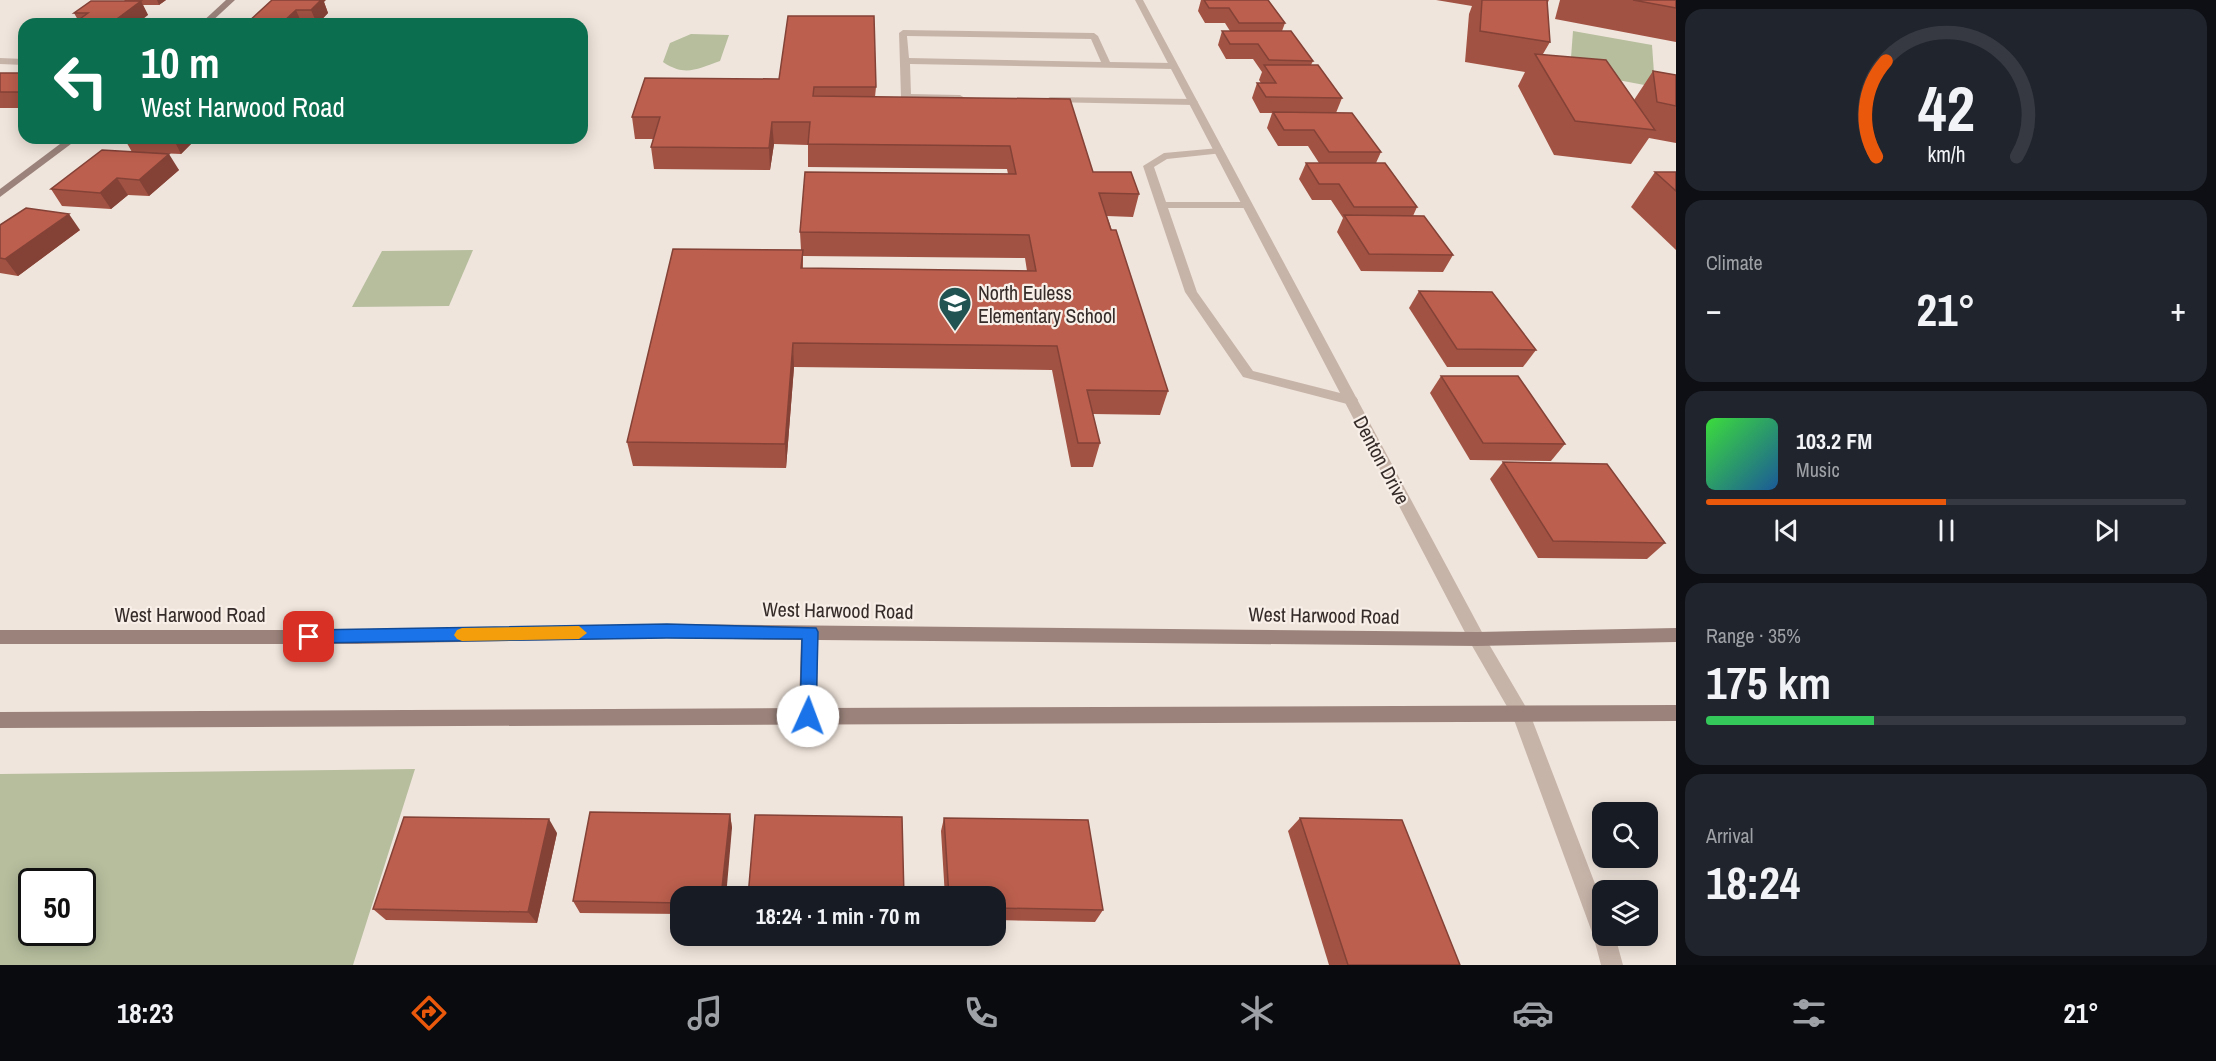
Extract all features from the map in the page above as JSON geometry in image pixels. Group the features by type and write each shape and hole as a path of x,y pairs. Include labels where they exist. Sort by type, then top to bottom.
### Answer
{"main road":[{"path":"211,18 231,0"},
{"path":"0,194 66,144"},
{"name":"West Harwood Road","path":"0,637 357,637 667,631 1477,639 1676,635"},
{"path":"808,716 810,632"},
{"path":"0,720 1676,713"}],"street":[{"name":"Denton Drive","path":"1139,0 1477,639 1521,714 1592,903"},
{"path":"966,98 906,97 903,33 1094,36 1107,65"},
{"path":"0,62 18,62"},
{"path":"905,62 1173,66"},
{"path":"1038,99 1193,102"},
{"path":"1219,151 1164,156 1148,166 1191,292 1248,374 1351,400"},
{"path":"1161,205 1247,205"},
{"path":"1607,946 1612,965"}],"green space":[{"path":"1573,31 1652,45 1655,87 1570,71"},
{"path":"691,34 729,35 720,61 691,70 671,67 663,62 670,43"},
{"path":"473,250 449,306 352,307 382,251"},
{"path":"415,769 353,965 0,965 0,774"}],"building":[{"path":"272,0 321,0 311,10 296,10 287,18 252,18"},
{"path":"1204,0 1268,0 1285,23 1239,23 1229,8 1209,8"},
{"path":"1482,0 1547,0 1550,42 1480,31"},
{"path":"1633,0 1676,0 1676,8"},
{"path":"91,1 141,1 118,18 81,18 88,13 74,13"},
{"path":"788,16 874,16 876,87 814,87 813,96 1070,99 1093,172 1131,172 1139,194 1099,193 1111,230 1116,230 1168,391 1087,390 1100,443 1078,443 1057,346 793,343 785,444 627,442 673,249 803,250 801,268 1036,271 1029,235 800,232 805,172 1016,174 1010,146 808,144 810,122 772,122 769,148 651,147 660,117 632,117 645,78 779,79"},
{"path":"1222,31 1291,31 1313,61 1269,60 1258,44 1230,44"},
{"path":"1535,54 1606,60 1655,130 1575,121"},
{"path":"1264,65 1318,65 1342,98 1266,97 1257,83 1276,83"},
{"path":"1653,71 1676,75 1676,106 1657,102"},
{"path":"0,73 18,73 18,92 0,92"},
{"path":"1273,112 1352,113 1381,152 1329,152 1314,130 1284,130"},
{"path":"102,150 169,154 139,180 117,178 100,193 51,189"},
{"path":"1306,163 1385,163 1417,207 1354,207 1339,184 1319,184"},
{"path":"1655,172 1676,172 1676,191"},
{"path":"26,208 69,214 5,259 0,258 0,225"},
{"path":"1344,215 1424,216 1453,255 1369,254"},
{"path":"1419,291 1492,292 1536,350 1457,349"},
{"path":"1441,376 1518,376 1565,444 1483,443"},
{"path":"1503,462 1607,464 1665,543 1553,541"},
{"path":"590,812 730,814 722,886 670,886 670,903 573,901"},
{"path":"755,815 902,817 904,886 749,886"},
{"path":"404,817 549,819 528,912 373,909"},
{"path":"944,818 1088,820 1103,910 1006,908 1006,886 948,886"},
{"path":"1300,818 1402,820 1460,965 1348,965"}],"slow traffic":[{"path":"462,635 579,633"}],"place":[{"name":"North Euless Elementary School","path":"955,332"}],"route":[{"path":"309,637 667,631 810,632 808,716"}]}
